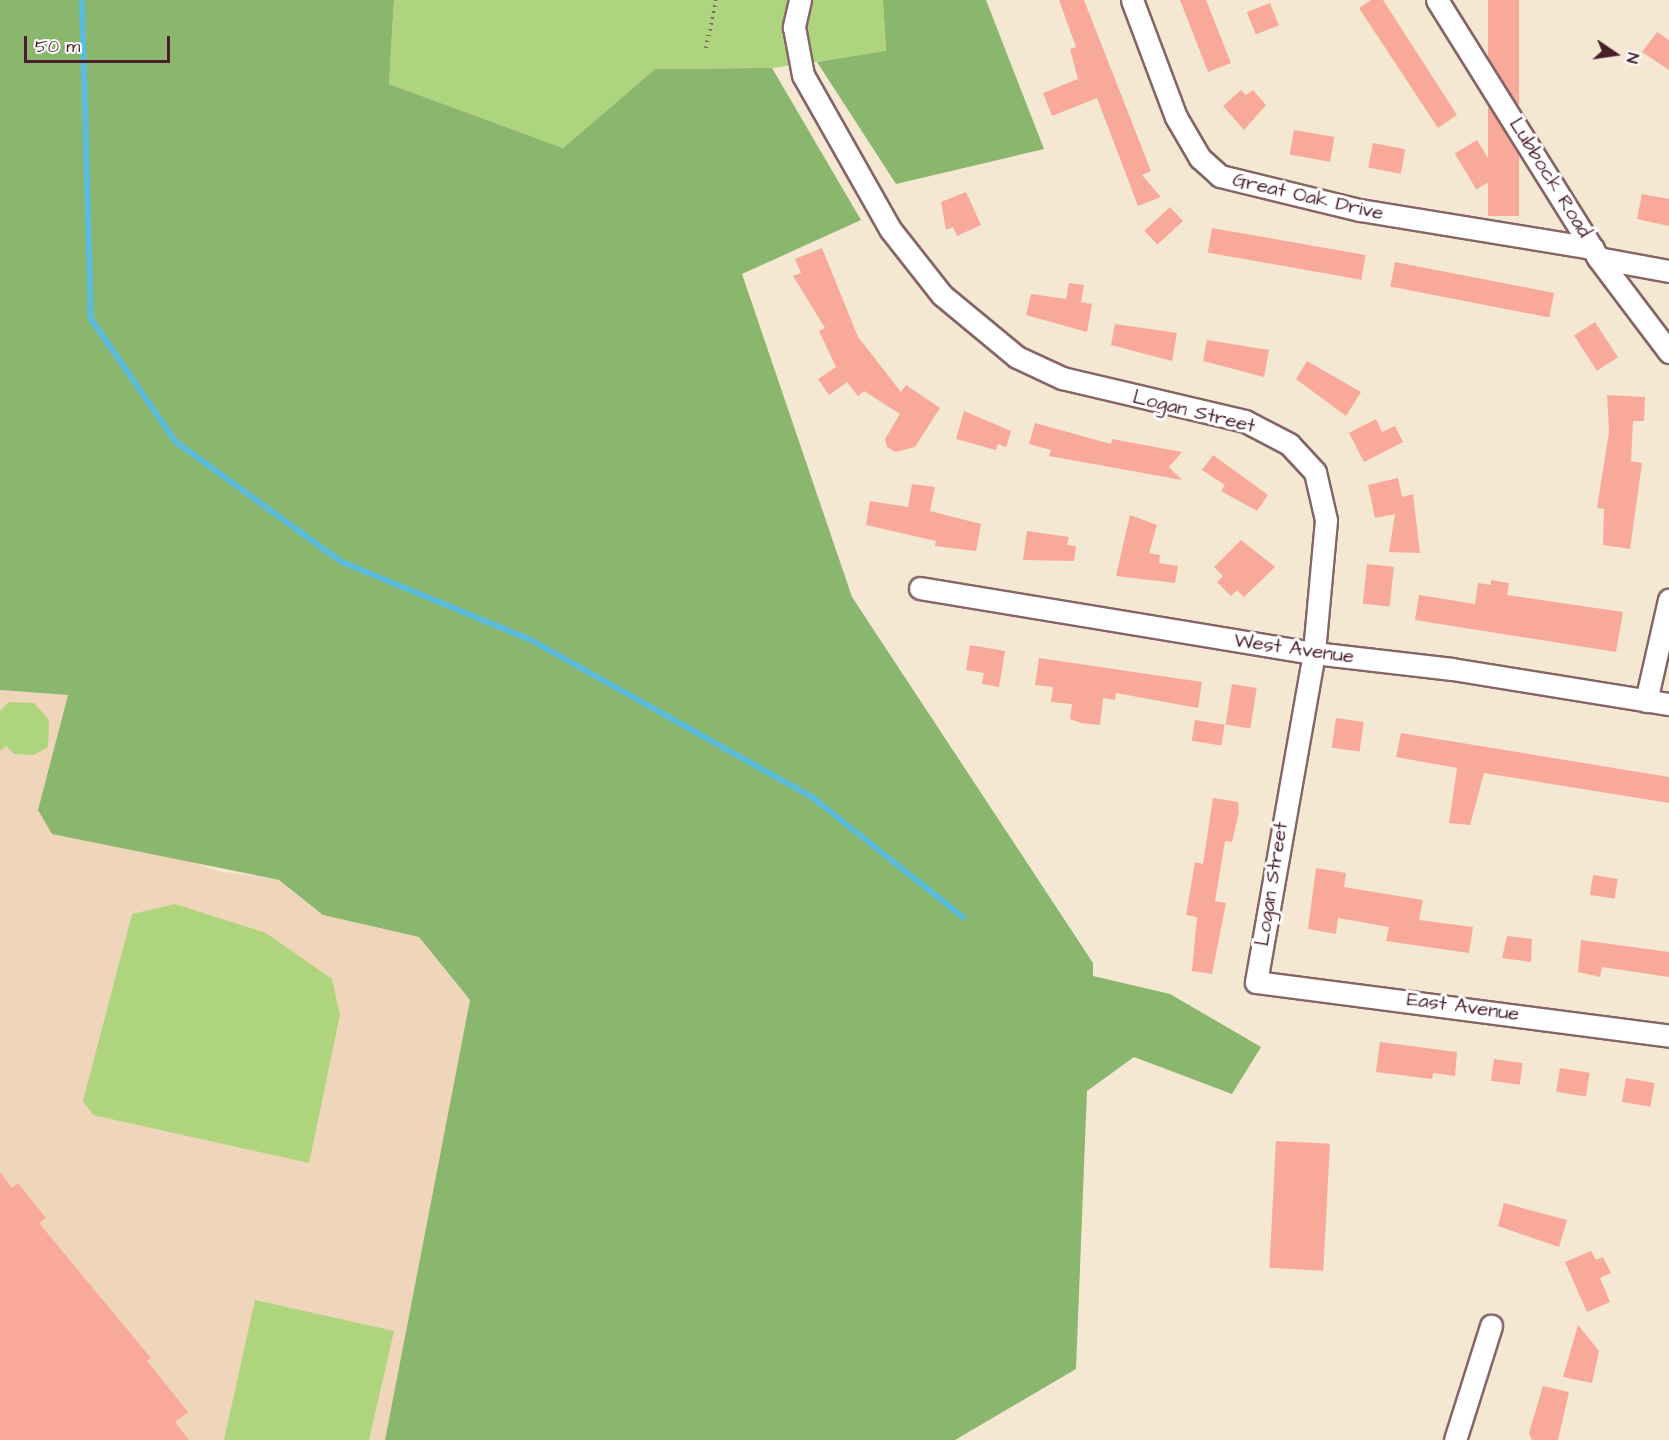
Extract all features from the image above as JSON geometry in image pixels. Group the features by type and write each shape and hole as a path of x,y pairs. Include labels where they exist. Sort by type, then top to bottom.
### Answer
{"street":[{"name":"Logan Street","path":"800,0 794,27 803,75 890,229 942,295 1017,357 1062,378 1245,421 1309,461 1326,520 1314,653 1256,982"},
{"name":"Great Oak Drive","path":"1132,0 1176,117 1200,158 1220,176 1360,210 1596,253 1669,272"},
{"name":"Lubbock Road","path":"1437,0 1596,253 1669,352"},
{"name":"West Avenue","path":"920,588 1314,653 1452,669 1669,704"},
{"path":"1646,701 1669,600"},
{"name":"East Avenue","path":"1256,982 1669,1036"},
{"path":"1455,1440 1491,1326"}],"path":[{"path":"706,48 716,0"}],"shaded area":[{"path":"0,690 68,695 38,810 218,871 279,880 323,915 419,937 470,1000 385,1440 0,1440"}],"green space":[{"path":"0,0 394,0 389,84 563,148 655,69 772,68 861,220 742,274 852,597 1093,963 1093,976 1170,994 1261,1047 1232,1094 1134,1057 1087,1091 1076,1369 955,1440 385,1440 470,1000 419,937 323,915 279,880 52,834 38,810 68,695 0,690"},
{"path":"394,0 883,0 886,52 772,68 655,69 563,148 389,84"},
{"path":"883,0 986,0 1044,149 896,184 817,62 886,51"},
{"path":"9,702 34,703 49,720 48,747 34,755 14,754 6,746 0,751 0,711"},
{"path":"175,904 266,933 332,979 340,1015 309,1163 93,1115 83,1101 132,914"},
{"path":"255,1300 394,1331 369,1440 224,1440"}],"building":[{"path":"1059,0 1084,0 1151,171 1142,175 1161,197 1138,206 1097,98 1052,116 1043,93 1078,79 1070,49 1076,47"},
{"path":"1180,0 1206,0 1231,63 1208,72"},
{"path":"1371,0 1383,0 1457,115 1438,128 1359,8"},
{"path":"1488,0 1519,0 1519,216 1488,216"},
{"path":"1270,3 1279,25 1256,35 1247,12"},
{"path":"1657,32 1669,40 1669,70 1642,52"},
{"path":"1241,90 1246,95 1253,90 1266,105 1244,130 1223,106"},
{"path":"1294,130 1334,137 1330,162 1290,155"},
{"path":"1477,140 1499,176 1476,189 1455,153"},
{"path":"1373,143 1405,149 1401,174 1368,168"},
{"path":"966,192 981,225 957,236 953,227 946,230 941,202"},
{"path":"1642,194 1669,199 1669,226 1637,219"},
{"path":"1170,207 1183,221 1157,245 1144,231"},
{"path":"1212,228 1366,255 1361,280 1208,253"},
{"path":"822,248 858,337 901,392 906,385 940,408 915,447 895,452 887,447 885,439 900,414 864,391 858,396 847,382 829,395 818,379 836,367 819,331 825,328 793,276 801,273 795,259"},
{"path":"1395,262 1554,293 1549,317 1390,287"},
{"path":"1069,283 1084,285 1081,302 1092,304 1087,332 1026,315 1031,294 1066,299"},
{"path":"1595,322 1618,357 1597,371 1574,336"},
{"path":"1115,324 1177,333 1172,361 1111,345"},
{"path":"1207,340 1269,350 1264,377 1203,361"},
{"path":"1307,361 1361,392 1346,416 1296,379"},
{"path":"1607,395 1645,397 1644,421 1633,421 1631,461 1642,463 1630,549 1603,545 1604,509 1597,508 1609,432"},
{"path":"964,411 1011,431 1006,447 998,444 996,450 956,439"},
{"path":"1376,419 1382,432 1395,426 1403,442 1364,462 1349,433"},
{"path":"1035,423 1111,444 1112,439 1182,452 1169,467 1182,480 1049,456 1051,450 1029,444"},
{"path":"1213,455 1268,495 1257,511 1221,491 1225,485 1202,470"},
{"path":"1398,478 1402,497 1413,494 1420,553 1389,552 1395,514 1375,518 1368,485"},
{"path":"912,484 935,487 930,511 981,524 976,551 935,546 936,541 866,525 870,501 908,507"},
{"path":"1130,515 1157,525 1149,553 1160,555 1159,563 1178,566 1175,583 1116,576"},
{"path":"1027,531 1069,537 1067,545 1076,546 1074,561 1023,560"},
{"path":"1241,540 1275,567 1244,597 1237,590 1231,596 1217,582 1223,576 1214,567"},
{"path":"1367,564 1394,567 1390,607 1363,604"},
{"path":"1491,580 1509,583 1507,595 1623,612 1616,652 1415,620 1419,595 1475,604 1478,583 1491,585"},
{"path":"970,645 1005,651 999,687 982,684 984,673 966,670"},
{"path":"1039,658 1202,682 1198,708 1116,693 1115,700 1103,698 1100,725 1081,723 1070,719 1072,704 1051,702 1053,687 1035,685"},
{"path":"1232,684 1257,688 1250,728 1226,724"},
{"path":"1336,718 1364,722 1360,752 1332,748"},
{"path":"1195,720 1225,725 1221,745 1192,741"},
{"path":"1401,733 1669,777 1669,803 1484,773 1470,825 1449,823 1457,768 1396,757"},
{"path":"1213,798 1238,802 1239,812 1232,842 1225,841 1215,901 1226,903 1212,974 1192,971 1197,917 1186,915 1195,862 1203,864"},
{"path":"1316,868 1346,873 1344,887 1423,900 1419,920 1473,927 1469,953 1386,941 1389,927 1338,918 1336,934 1308,929"},
{"path":"1593,875 1618,879 1615,899 1590,895"},
{"path":"1507,936 1532,939 1531,962 1502,958"},
{"path":"1581,940 1669,952 1669,977 1602,967 1600,977 1578,972"},
{"path":"1380,1042 1457,1052 1455,1076 1433,1073 1432,1079 1376,1072"},
{"path":"1494,1059 1523,1063 1520,1085 1491,1081"},
{"path":"1560,1068 1590,1073 1586,1096 1556,1092"},
{"path":"1626,1078 1655,1083 1650,1107 1622,1102"},
{"path":"1276,1141 1330,1144 1323,1271 1269,1268"},
{"path":"0,1172 12,1188 18,1183 46,1218 39,1223 151,1358 147,1361 188,1412 175,1422 189,1440 0,1440"},
{"path":"1504,1203 1567,1220 1559,1247 1498,1226"},
{"path":"1591,1251 1596,1260 1603,1257 1611,1273 1600,1278 1610,1302 1587,1312 1565,1262"},
{"path":"1578,1325 1599,1351 1592,1383 1563,1377"},
{"path":"1543,1386 1569,1392 1558,1440 1532,1440 1529,1433"}],"waterway":[{"path":"82,0 91,319 176,442 342,562 531,640 812,797 963,917"}]}
